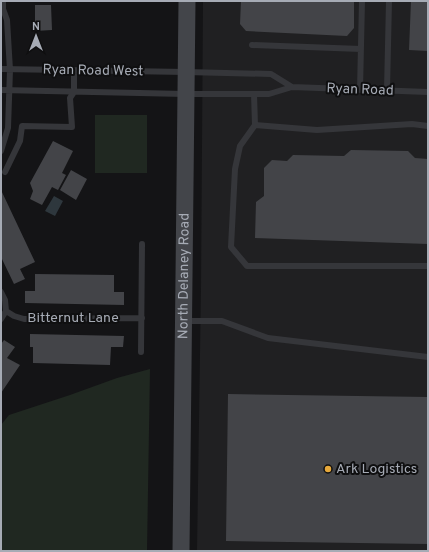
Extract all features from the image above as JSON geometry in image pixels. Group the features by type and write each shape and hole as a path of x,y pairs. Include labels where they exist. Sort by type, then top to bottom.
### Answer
{"street":[{"name":"North Delaney Road","path":"181,551 187,1"}],"lane":[{"path":"1,150 8,128 10,70 8,20 2,10 3,1"},
{"path":"360,90 362,1"},
{"path":"387,90 389,1"},
{"path":"252,45 361,50"},
{"name":"Ryan Road West","path":"1,69 186,72"},
{"path":"5,172 20,141 22,126 72,127 70,98 74,92 74,70"},
{"name":"Ryan Road","path":"186,72 270,74 292,87"},
{"name":"Ryan Road","path":"185,94 269,94 292,87 428,92"},
{"name":"Ryan Road West","path":"1,90 185,94"},
{"path":"254,94 256,126 240,146 235,169 231,247 247,266 428,266"},
{"path":"256,126 317,130 412,124 428,126"},
{"path":"1,128 8,128"},
{"path":"141,352 142,244"},
{"path":"1,292 5,300 6,312 1,319"},
{"name":"Bitternut Lane","path":"6,312 24,319 142,318"},
{"path":"184,321 222,321 268,338 428,357"}],"shaded area":[{"path":"203,1 428,1 428,551 197,551"},
{"path":"95,115 147,115 147,173 95,173"},
{"path":"54,196 63,201 55,216 45,211"},
{"path":"150,369 147,551 1,551 1,425 9,415 117,378"}],"building":[{"path":"241,1 354,1 354,28 347,36 246,31 240,24"},
{"path":"411,1 428,1 428,51 409,50"},
{"path":"35,5 51,5 52,30 35,31"},
{"path":"53,141 73,151 62,173 66,175 58,190 52,187 42,205 30,199 33,191 30,183"},
{"path":"351,150 408,151 415,158 428,159 428,244 255,238 256,202 264,196 264,168 272,160 287,161 293,155 344,156"},
{"path":"71,170 87,179 76,200 60,190"},
{"path":"1,190 35,262 20,269 25,279 14,284 1,257"},
{"path":"35,274 114,275 114,292 124,292 124,305 25,303 25,291 35,291"},
{"path":"30,334 124,336 123,347 111,347 110,365 33,363 33,347 30,347"},
{"path":"4,340 15,347 7,358 20,365 1,393 1,344"},
{"name":"Ark Logistics","path":"228,394 428,397 428,544 226,541"}],"place":[{"name":"Ark Logistics","path":"328,469"}]}
